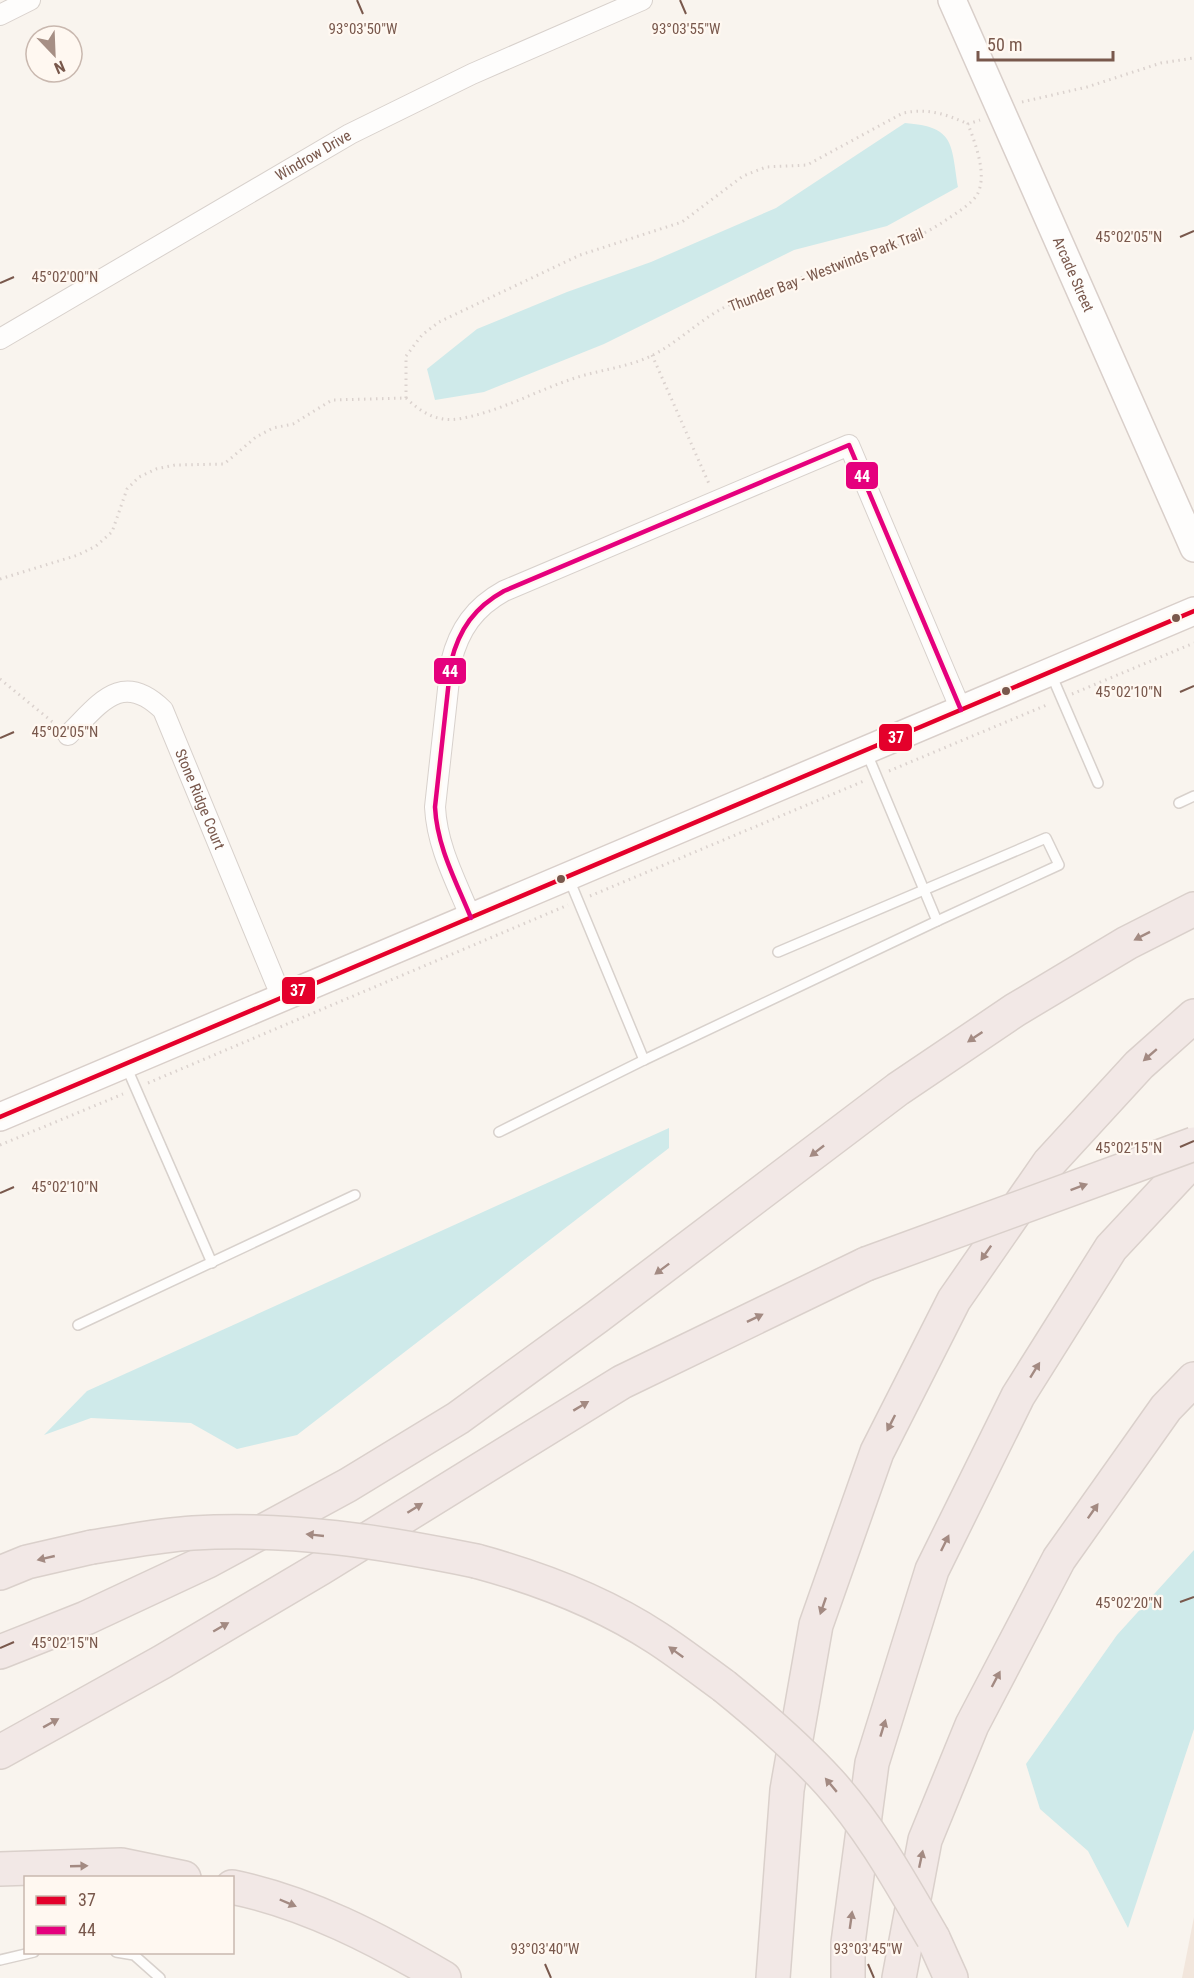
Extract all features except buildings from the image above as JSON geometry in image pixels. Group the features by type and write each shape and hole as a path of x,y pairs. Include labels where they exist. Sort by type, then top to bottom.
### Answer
{"highway":[{"path":"0,1652 86,1618 208,1561 348,1485 458,1418 625,1297 898,1089 1015,1010 1127,943 1194,909"},
{"path":"774,1978 787,1790 816,1625 877,1452 954,1300 1049,1163 1139,1065 1194,1016"},
{"path":"0,1752 294,1584 622,1382 866,1264 1194,1144"},
{"path":"849,1978 848,1943 872,1763 932,1570 1018,1396 1111,1248 1194,1159"},
{"path":"899,1978 925,1840 972,1725 1059,1559 1166,1408 1194,1379"},
{"path":"0,1572 27,1562 92,1547 193,1533 309,1534 400,1545 476,1561 534,1577 592,1603 656,1637 724,1686 767,1721 830,1783 886,1859 933,1938 951,1978"},
{"path":"0,1869 121,1865 174,1876"},
{"path":"234,1887 266,1894 374,1939 444,1978"}],"street":[{"path":"0,15 30,0"},
{"name":"Windrow Drive","path":"0,339 350,134 472,74 642,0"},
{"name":"Arcade Street","path":"952,0 1194,548"},
{"path":"471,918 442,849 436,829 435,807 451,662 465,625 477,610 504,591 716,501 849,445 961,710"},
{"path":"0,1117 130,1076 282,998 471,918 573,889 866,750 1194,611"},
{"name":"Stone Ridge Court","path":"68,735 109,695 123,692 138,693 152,699 163,710 282,998"}],"lane":[{"path":"1051,672 1098,783"},
{"path":"866,750 937,921"},
{"path":"1179,803 1194,796"},
{"path":"499,1132 644,1060 1059,865 1046,838 924,892 778,952"},
{"path":"573,889 644,1060"},
{"path":"130,1076 212,1263"},
{"path":"78,1325 355,1195"},
{"path":"0,1960 29,1954"},
{"path":"125,1954 134,1955 160,1978"}],"path":[{"path":"0,579 78,555 96,546 112,532 127,489 139,477 156,469 175,465 224,464 256,437 273,428 293,424 332,400 406,398 406,356 422,335 440,322 520,281 580,255 682,222 743,176 766,167 807,165 903,113 921,110 945,114 968,124 1022,102 1087,87 1161,63 1194,58"},
{"name":"Thunder Bay - Westwinds Park Trail","path":"406,398 420,411 434,418 456,419 487,413 580,376 612,370 652,355 723,308 923,236 963,208 977,194 981,177 978,152 968,124"},
{"path":"652,355 716,501"},
{"path":"0,1145 130,1076 573,889 877,776 1194,643"},
{"path":"0,679 68,735"}],"shaded area":[{"path":"1194,1917 1194,1978 1182,1978"}],"water":[{"path":"905,123 933,128 948,140 954,159 958,187 887,226 794,250 604,344 484,392 435,400 427,369 477,329 567,292 651,262 776,208"},
{"path":"669,1128 669,1148 297,1435 237,1449 191,1423 91,1418 44,1435 87,1391"},
{"path":"1194,1550 1194,1729 1128,1928 1088,1851 1040,1809 1026,1764 1117,1635"}],"transit line":[{"name":"44","path":"471,918 443,850 435,807 454,650 470,620 485,604 504,591 849,445 961,710"},
{"name":"37","path":"0,1117 1194,611"}]}
